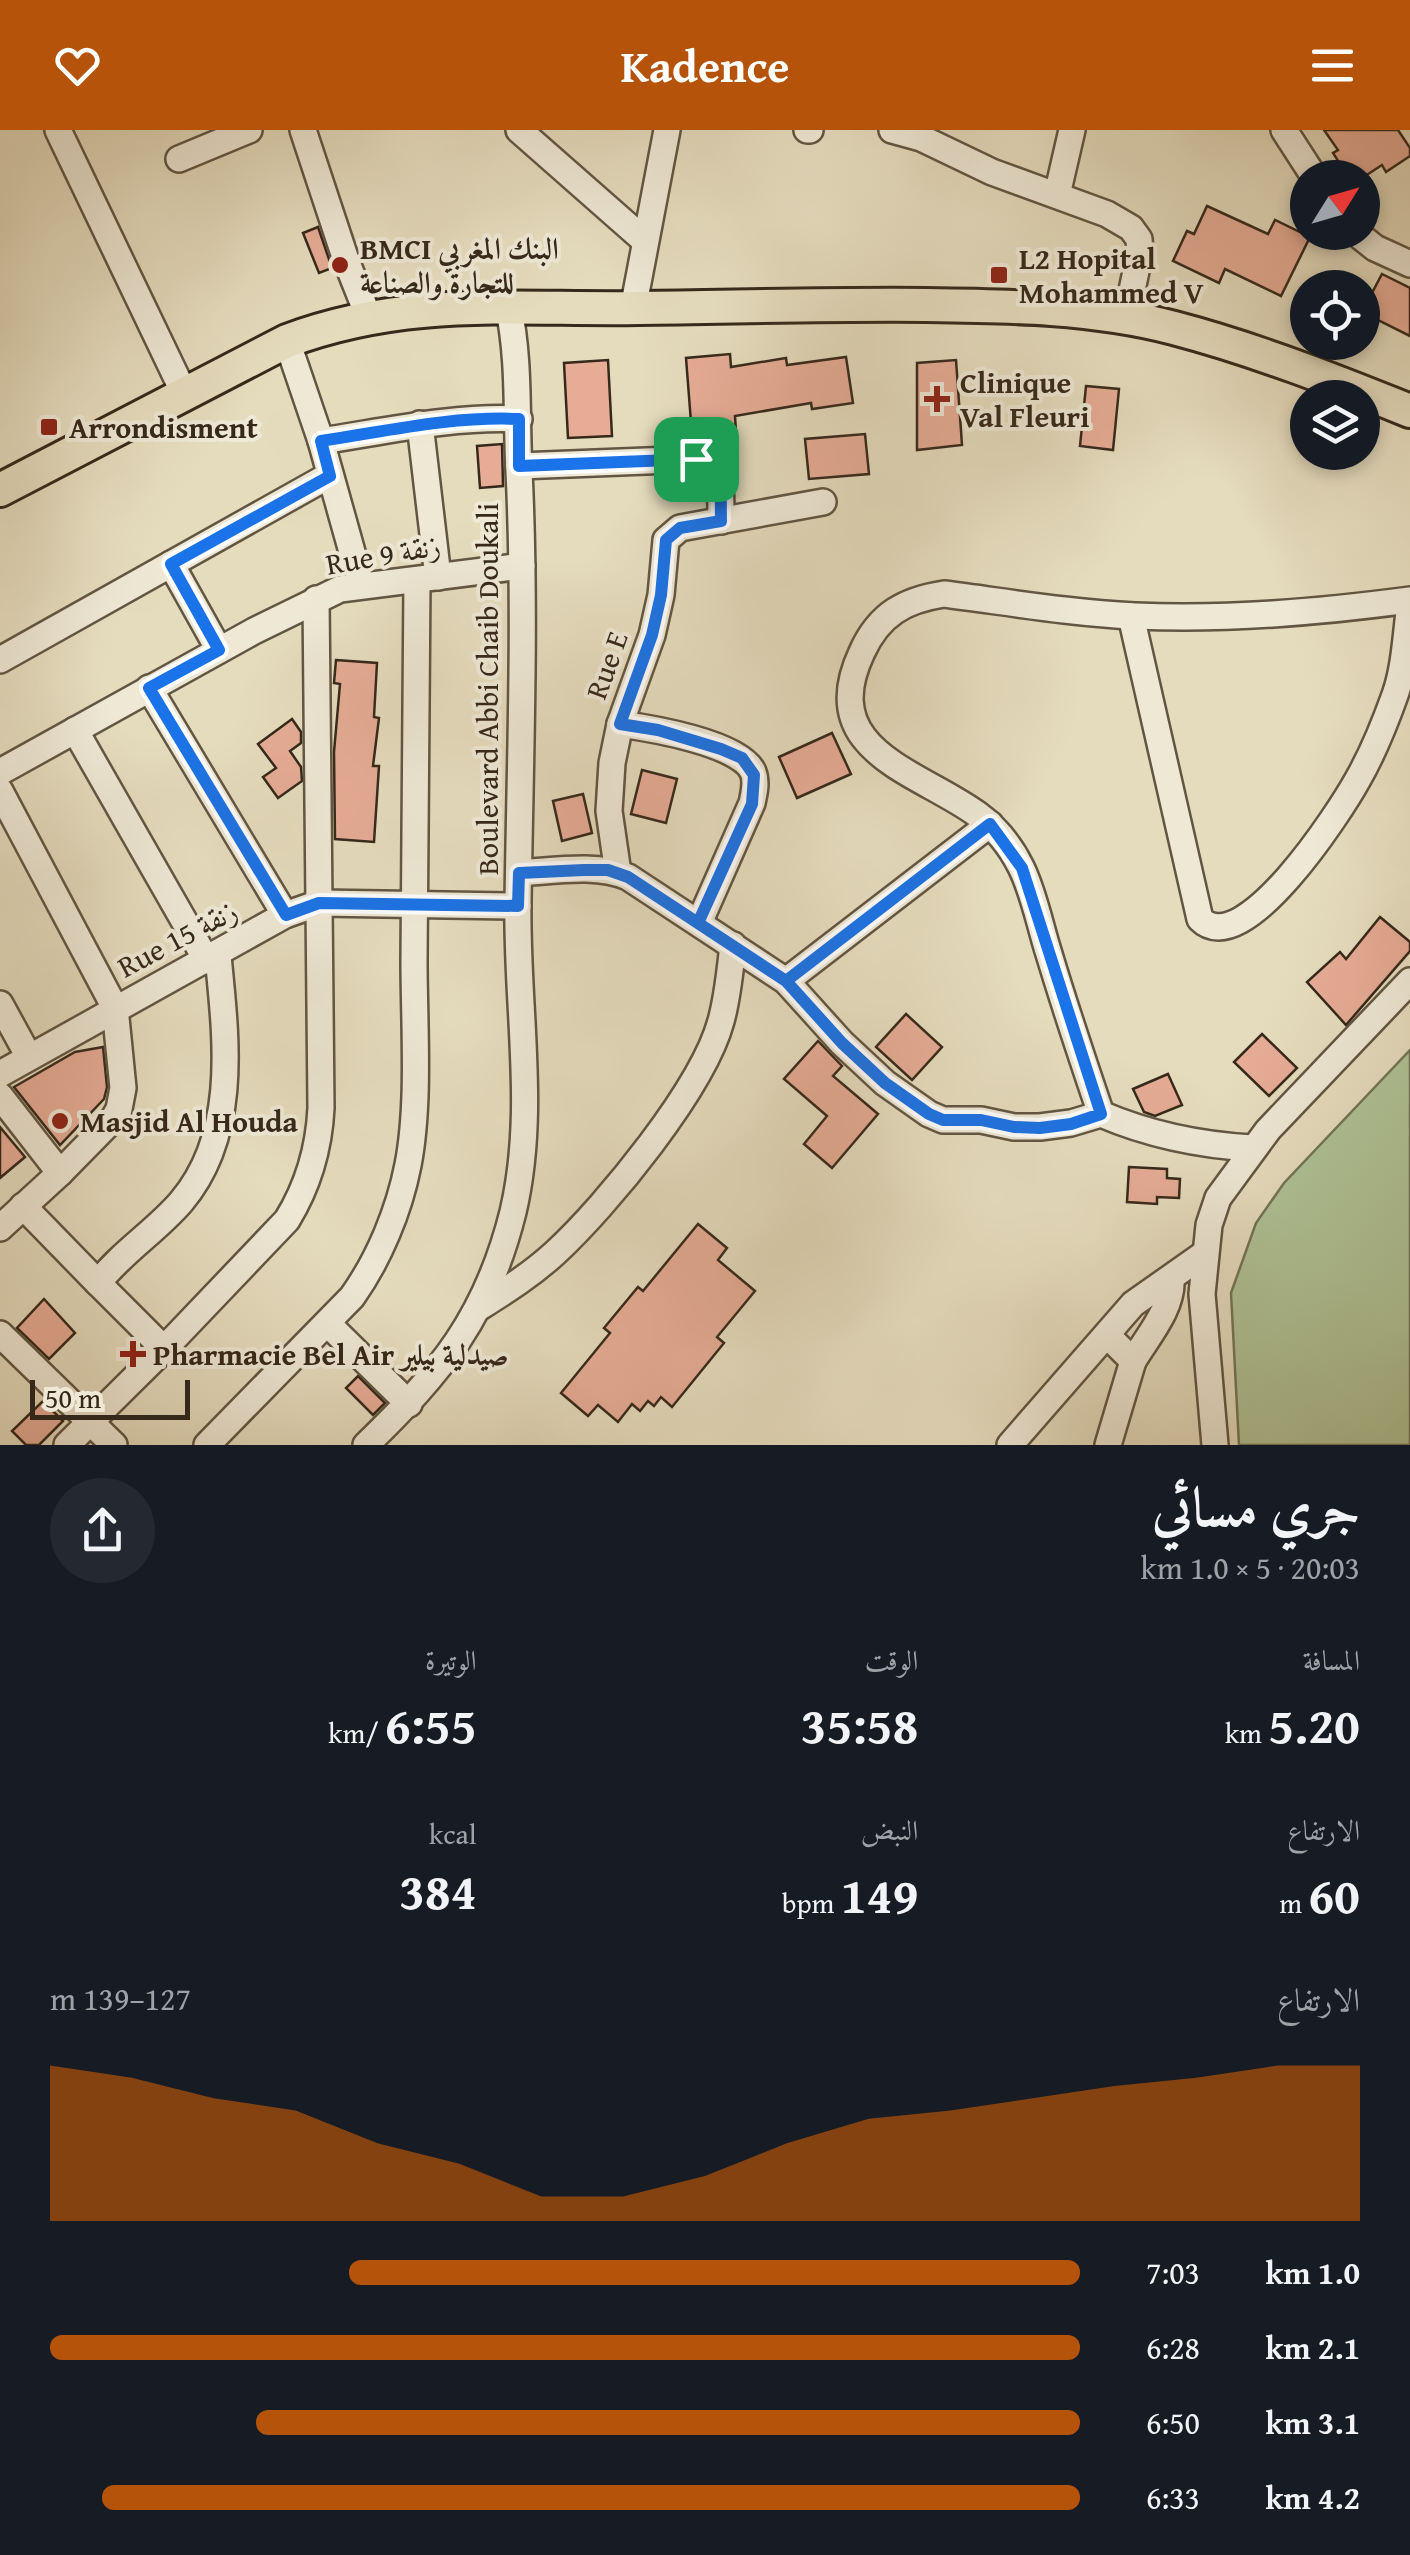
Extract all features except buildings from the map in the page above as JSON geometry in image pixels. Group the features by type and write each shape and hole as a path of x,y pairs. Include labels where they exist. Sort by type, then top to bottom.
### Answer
{"main road":[{"path":"0,490 287,341 330,325 426,309 508,305 956,305 1079,312 1174,328 1410,410"}],"street":[{"path":"58,130 185,395"},
{"path":"179,159 249,130"},
{"path":"303,130 369,318"},
{"path":"519,130 644,240"},
{"path":"633,308 667,130"},
{"path":"892,130 921,138 992,172 1120,220 1138,239 1138,273 1126,319"},
{"path":"1057,195 1072,130"},
{"path":"1284,130 1303,160"},
{"path":"1379,250 1410,264"},
{"name":"Boulevard Abbi Chaib Doukali","path":"366,1445 409,1404 461,1341 480,1307 502,1250 522,1164 524,1054 518,906 522,566 516,339 508,305"},
{"path":"287,341 321,441 361,584"},
{"path":"321,441 420,424 478,418 519,419"},
{"path":"207,1445 328,1324 366,1276 389,1225 408,1165 427,578 420,424"},
{"path":"519,466 696,459 713,468 720,483 721,521 823,502"},
{"path":"0,660 330,476"},
{"name":"Rue E","path":"618,873 608,811 612,763 620,724 652,635 661,595 666,540 680,528 721,521"},
{"path":"171,564 219,650"},
{"name":"Rue 9 زنقة","path":"4,761 75,730 316,600 361,584 522,566"},
{"path":"1101,1114 1022,868 990,824 890,765 856,724 851,708 852,683 873,630 892,610 918,598 944,594 1131,616 1228,618 1410,602 1397,690 1360,775 1329,828 1293,873 1242,918 1217,927 1200,919 1131,616"},
{"path":"67,1445 287,1220 312,1164 321,1108 316,600"},
{"path":"149,688 286,915"},
{"path":"620,724 658,730 721,749 742,758 754,775 752,804 698,923"},
{"path":"75,730 212,958 222,1006 224,1103 217,1140 183,1200 98,1283"},
{"path":"0,791 115,1008 123,1088 119,1109 60,1173 0,1228"},
{"path":"786,981 990,824"},
{"path":"519,873 618,873 786,981 842,1043 893,1090 943,1120 981,1120 1040,1128 1071,1124 1101,1114 1136,1129 1173,1138 1252,1148"},
{"name":"Rue 15 زنقة","path":"0,1074 286,915 319,903 518,906"},
{"path":"480,1307 522,1281 556,1252 610,1193 672,1113 696,1076 721,1022 733,944"},
{"path":"1215,1445 1202,1294 1208,1225 1218,1198 1252,1148 1410,981"},
{"path":"0,1004 29,1056"},
{"path":"0,1096 60,1173"},
{"path":"23,1206 164,1349"},
{"path":"1010,1445 1134,1304 1204,1254"},
{"path":"1108,1445 1134,1360 1166,1306 1172,1279"},
{"path":"328,1324 409,1404"},
{"path":"0,1334 114,1445"},
{"path":"1107,1334 1134,1360"}],"green space":[{"path":"1410,1050 1410,1445 1239,1445 1231,1293 1256,1223 1284,1183"}],"place":[{"name":"BMCI البنك المغربي للتجارة والصناعة","path":"340,265"},
{"name":"L2 Hopital Mohammed V","path":"999,275"},
{"name":"Clinique Val Fleuri","path":"937,399"},
{"name":"Arrondisment","path":"49,427"},
{"name":"Masjid Al Houda","path":"60,1121"},
{"name":"Pharmacie Bel Air صيدلية بيلير","path":"133,1354"}],"route":[{"path":"696,459 519,466 519,419 499,418 420,424 321,441 330,476 171,564 219,650 149,688 286,915 319,903 518,906 519,873 608,870 642,885 698,923 733,944 786,981 885,1083 929,1114 943,1120 981,1120 1040,1128 1071,1124 1101,1114 1022,868 990,824 786,981 698,923 752,804 754,775 742,758 721,749 658,730 620,724 652,635 661,595 663,545 680,528 721,521 717,475 713,468 696,459"}]}
